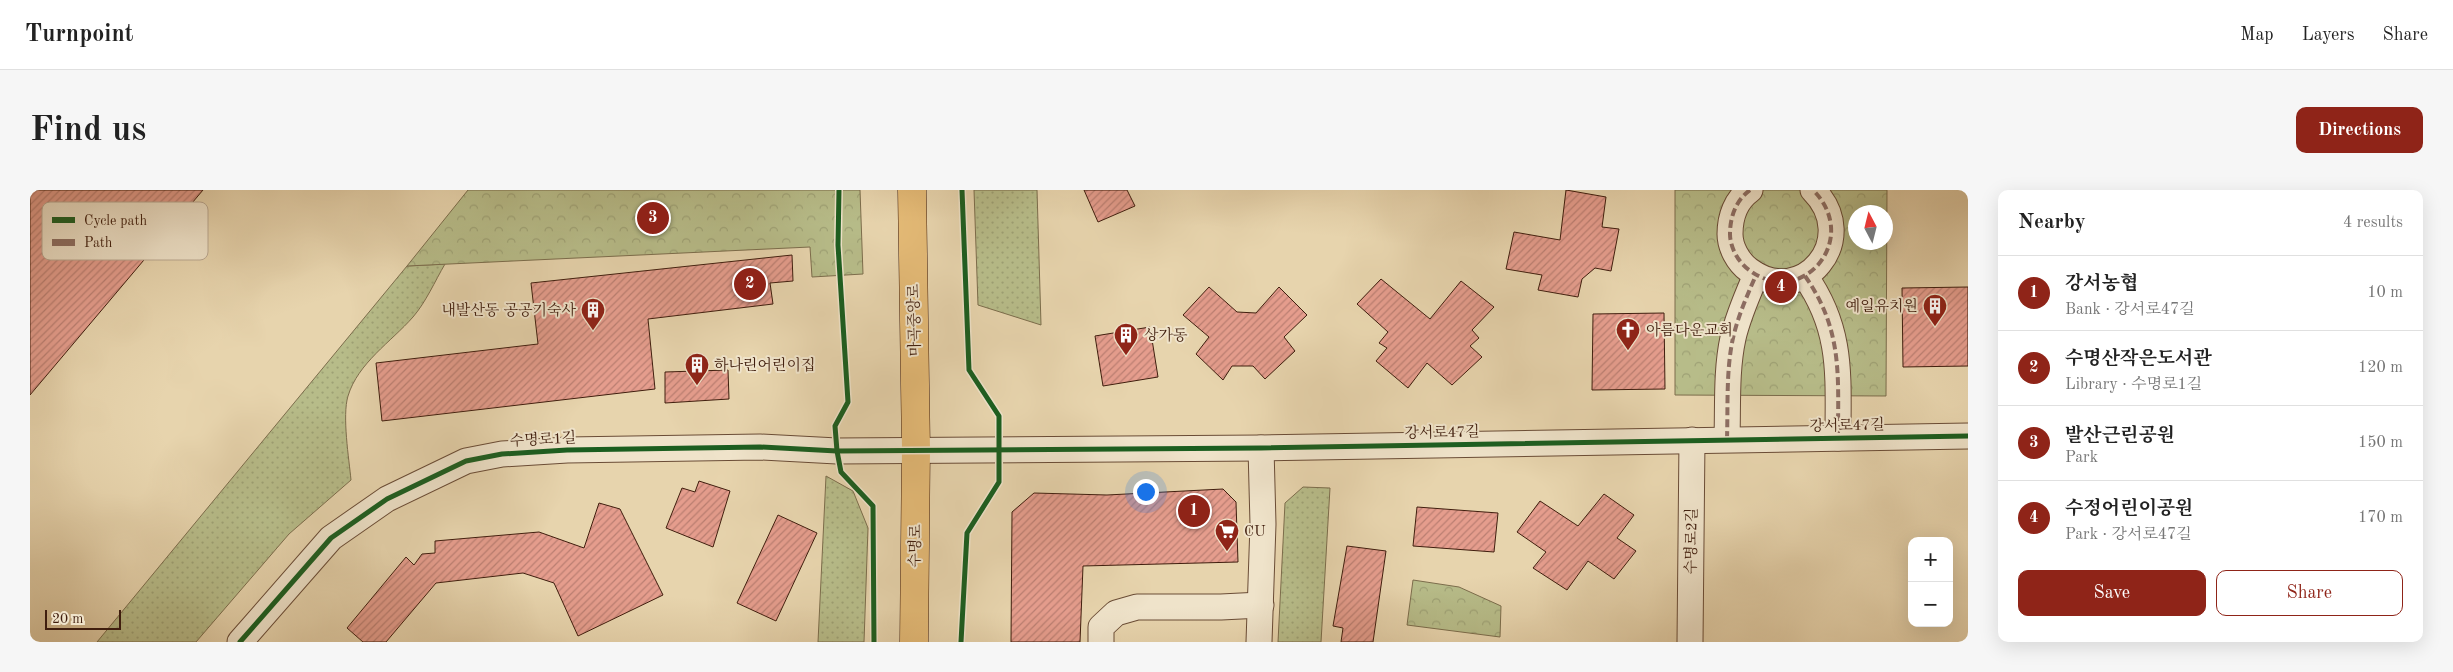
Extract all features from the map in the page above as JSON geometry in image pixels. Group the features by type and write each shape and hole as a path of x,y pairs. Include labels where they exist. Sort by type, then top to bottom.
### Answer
{"main road":[{"name":"마곡중앙로","path":"912,190 916,449"},
{"name":"수명로","path":"914,642 916,449"}],"street":[{"path":"1748,190 1737,204 1731,219 1730,236 1734,252 1743,265 1756,275 1772,281 1788,281 1805,276 1819,265 1828,251 1832,234 1831,216 1823,200 1813,190"},
{"path":"1727,439 1729,377 1733,339 1742,307 1756,275"},
{"path":"1805,276 1818,295 1835,341 1838,364 1838,438"},
{"name":"강서로47길","path":"916,449 1261,448 1968,436"},
{"name":"수명로2길","path":"1690,642 1692,440"},
{"name":"수명로1길","path":"240,642 331,538 387,499 466,461 502,454 568,450 750,447 837,451 916,449"},
{"path":"1259,642 1261,605 1261,448"},
{"path":"1101,642 1101,627 1116,613 1136,606 1221,607 1261,605"}],"green space":[{"path":"468,190 860,190 863,274 812,277 810,247 407,266"},
{"path":"974,190 1037,190 1041,325 978,305"},
{"path":"1675,190 1887,190 1887,205 1848,205 1848,250 1887,250 1886,396 1675,395"},
{"path":"445,264 418,311 367,363 353,384 346,404 346,438 351,480 289,534 196,642 97,642 407,266"},
{"path":"826,476 853,491 868,528 864,642 818,642"},
{"path":"1303,487 1330,488 1321,642 1278,642 1285,503"},
{"path":"1413,580 1459,587 1501,606 1500,637 1407,625"}],"building":[{"path":"30,190 203,190 193,202 42,202 42,260 144,260 30,395"},
{"path":"1084,190 1127,190 1135,206 1098,222"},
{"path":"1566,190 1606,197 1602,227 1619,229 1611,271 1595,268 1582,279 1578,297 1538,290 1542,275 1506,269 1514,232 1560,240"},
{"name":"내발산동 공공기숙사","path":"792,255 793,281 770,283 773,304 648,319 655,389 382,421 376,363 538,344 531,283"},
{"path":"1381,279 1430,319 1461,281 1494,307 1472,330 1479,338 1470,346 1482,357 1452,385 1427,363 1408,388 1376,361 1387,348 1379,343 1388,332 1357,304"},
{"path":"1209,287 1237,312 1256,313 1279,287 1307,315 1284,337 1295,351 1265,379 1253,366 1232,366 1223,380 1196,354 1209,337 1183,315"},
{"name":"예일유치원","path":"1968,287 1968,366 1903,367 1902,288"},
{"name":"아름다운교회","path":"1664,313 1665,389 1592,390 1593,314"},
{"name":"상가동","path":"1150,327 1158,377 1103,386 1095,336"},
{"name":"하나린어린이집","path":"728,370 729,399 665,403 665,372"},
{"path":"699,481 730,491 713,547 666,528 682,488 695,492"},
{"path":"1223,489 1236,502 1238,562 1083,566 1080,642 1011,642 1012,512 1034,493 1107,495"},
{"path":"1604,494 1634,515 1617,538 1636,551 1614,579 1588,561 1567,590 1533,568 1546,552 1517,532 1540,501 1578,526"},
{"path":"599,503 620,509 663,595 578,636 554,583 523,573 436,583 386,642 363,642 347,628 406,557 414,565 422,554 435,553 435,541 539,532 584,548"},
{"path":"1417,507 1498,513 1494,552 1413,546"},
{"path":"778,515 817,533 776,621 737,603"},
{"path":"1347,546 1386,551 1373,642 1341,642 1343,628 1333,626"}],"marked path":[{"path":"1750,190 1741,199 1731,221 1730,239 1733,249 1741,263 1749,270 1769,280 1788,281 1805,275 1819,263 1828,247 1831,229 1826,209 1813,190"},
{"path":"1727,439 1728,375 1733,338 1737,322 1756,275"},
{"path":"1805,276 1826,315 1836,354 1838,374 1838,438"}],"cycle path":[{"path":"839,190 838,245 848,402 835,426 841,472 873,506 874,642"},
{"path":"961,642 967,533 999,482 999,416 969,370 962,190"},
{"path":"240,642 331,538 387,499 466,461 502,454 567,450 760,447 837,451 1261,448 1968,436"}],"place":[{"name":"발산근린공원","path":"653,218"},
{"name":"수명산작은도서관","path":"750,284"},
{"name":"수정어린이공원","path":"1781,287"},
{"name":"예일유치원","path":"1935,327"},
{"name":"내발산동 공공기숙사","path":"593,331"},
{"name":"아름다운교회","path":"1628,351"},
{"name":"상가동","path":"1126,356"},
{"name":"하나린어린이집","path":"697,386"},
{"name":"강서농협","path":"1194,511"},
{"name":"CU","path":"1227,552"}]}
